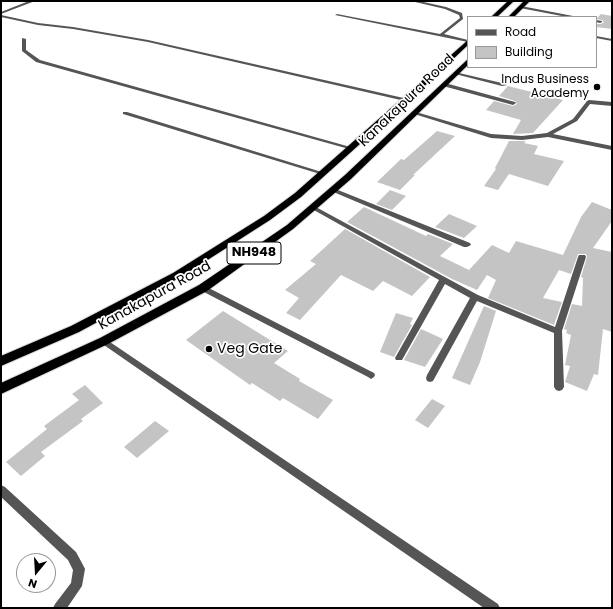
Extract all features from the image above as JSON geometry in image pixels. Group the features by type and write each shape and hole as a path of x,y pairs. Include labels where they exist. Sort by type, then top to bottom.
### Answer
{"highway":[{"path":"495,16 511,1"},
{"path":"512,16 527,1"},
{"name":"Kanakapura Road","path":"1,361 75,328 177,275 268,218 298,195 467,42"},
{"name":"Kanakapura Road","path":"1,389 104,341 203,288 290,227 314,208 445,85 467,62"}],"street":[{"path":"1,14 33,1"},
{"path":"413,1 446,8 461,14 462,18 441,35"},
{"path":"521,7 568,16"},
{"path":"1,14 38,24 74,28 148,41 405,99"},
{"path":"337,15 467,41"},
{"path":"597,37 612,40"},
{"path":"24,39 24,51 38,61 351,148"},
{"path":"457,73 504,85"},
{"path":"445,85 513,103"},
{"path":"548,135 575,120 589,102 612,104"},
{"path":"125,113 322,173"},
{"path":"414,113 491,136 522,138 548,135 612,148"},
{"path":"333,190 467,245"},
{"path":"314,208 475,297 558,331"},
{"path":"559,387 558,331 582,257"},
{"path":"399,358 443,280"},
{"path":"203,288 371,375"},
{"path":"430,378 475,297"},
{"path":"104,341 494,608"},
{"path":"1,490 72,556 79,569 76,586 59,608"}],"building":[{"path":"601,14 612,16 612,29 597,27 597,24 604,22 597,18"},
{"path":"508,86 563,100 533,133 513,134 521,120 486,110 494,101 513,106 517,104 515,101 499,96"},
{"path":"437,131 455,136 413,175 415,175 400,190 377,182 401,159 404,160"},
{"path":"509,141 526,141 524,143 538,146 534,154 564,161 548,186 509,174 498,190 484,186 496,169 495,168"},
{"path":"390,190 406,196 392,210 376,204"},
{"path":"592,202 612,210 612,221 593,248 612,252 612,332 603,329 598,375 594,374 587,391 565,382 570,366 565,365 571,335 566,333 567,330 564,329 572,304 582,306 583,278 581,277 587,257 586,254 578,254 571,274 559,270 543,298 562,302 554,325 488,298 496,280 487,275 477,290 452,279 347,222 364,207 426,236 428,234 453,244 440,256 469,270 492,245 509,253 516,241 563,255 581,217"},
{"path":"449,214 477,226 464,238 435,227"},
{"path":"345,229 430,277 412,296 383,281 373,291 341,275 300,320 286,313 299,298 285,290 316,264 310,261"},
{"path":"484,306 496,311 480,362 470,385 452,378"},
{"path":"223,311 288,351 274,363 300,379 299,381 333,400 318,419 283,398 280,401 252,383 250,385 186,340"},
{"path":"396,313 413,318 410,324 412,325 394,357 380,352"},
{"path":"421,329 443,339 425,367 404,360"},
{"path":"85,385 103,403 81,419 83,421 41,452 45,456 21,476 6,462 47,429 44,426 79,400 72,394"},
{"path":"432,399 445,406 428,428 415,420"},
{"path":"155,421 169,431 137,458 124,447"}],"place":[{"name":"Indus Business Academy","path":"597,87"},
{"name":"Veg Gate","path":"209,349"}]}
